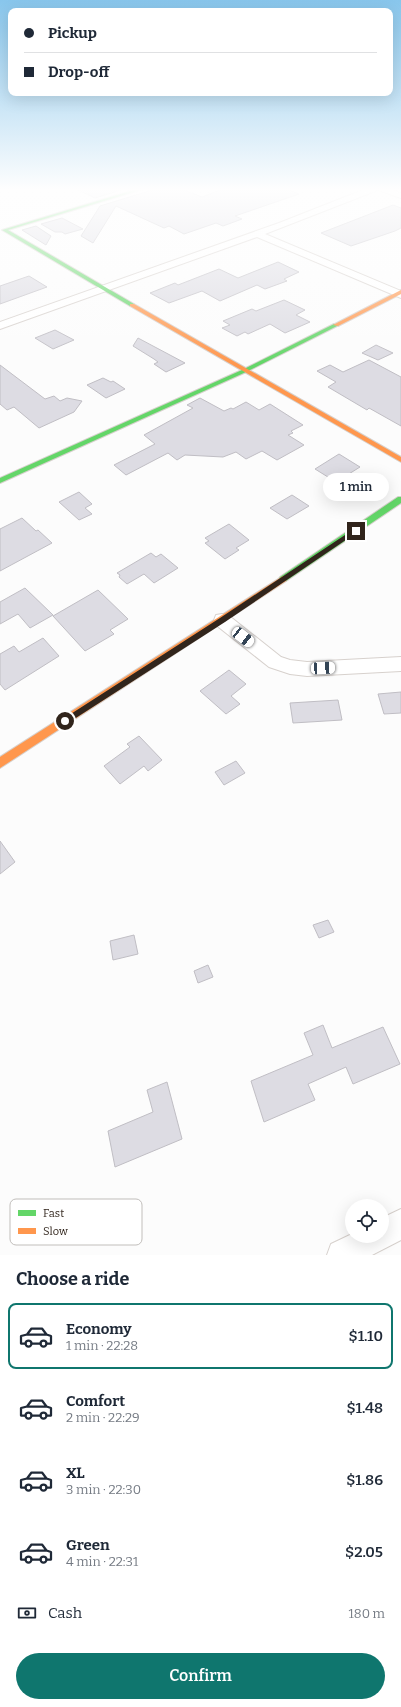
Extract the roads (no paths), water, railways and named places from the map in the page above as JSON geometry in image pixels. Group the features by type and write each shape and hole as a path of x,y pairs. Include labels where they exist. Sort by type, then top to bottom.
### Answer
{"street":[{"path":"31,247 244,371 401,460"},
{"path":"0,326 222,247"},
{"path":"287,247 400,294"},
{"path":"0,481 244,371 400,294"},
{"path":"0,763 222,620 334,546 401,499"},
{"path":"222,620 275,662 290,667 307,669 401,664"},
{"path":"389,1230 401,1224"},
{"path":"342,1255 365,1243"}]}
